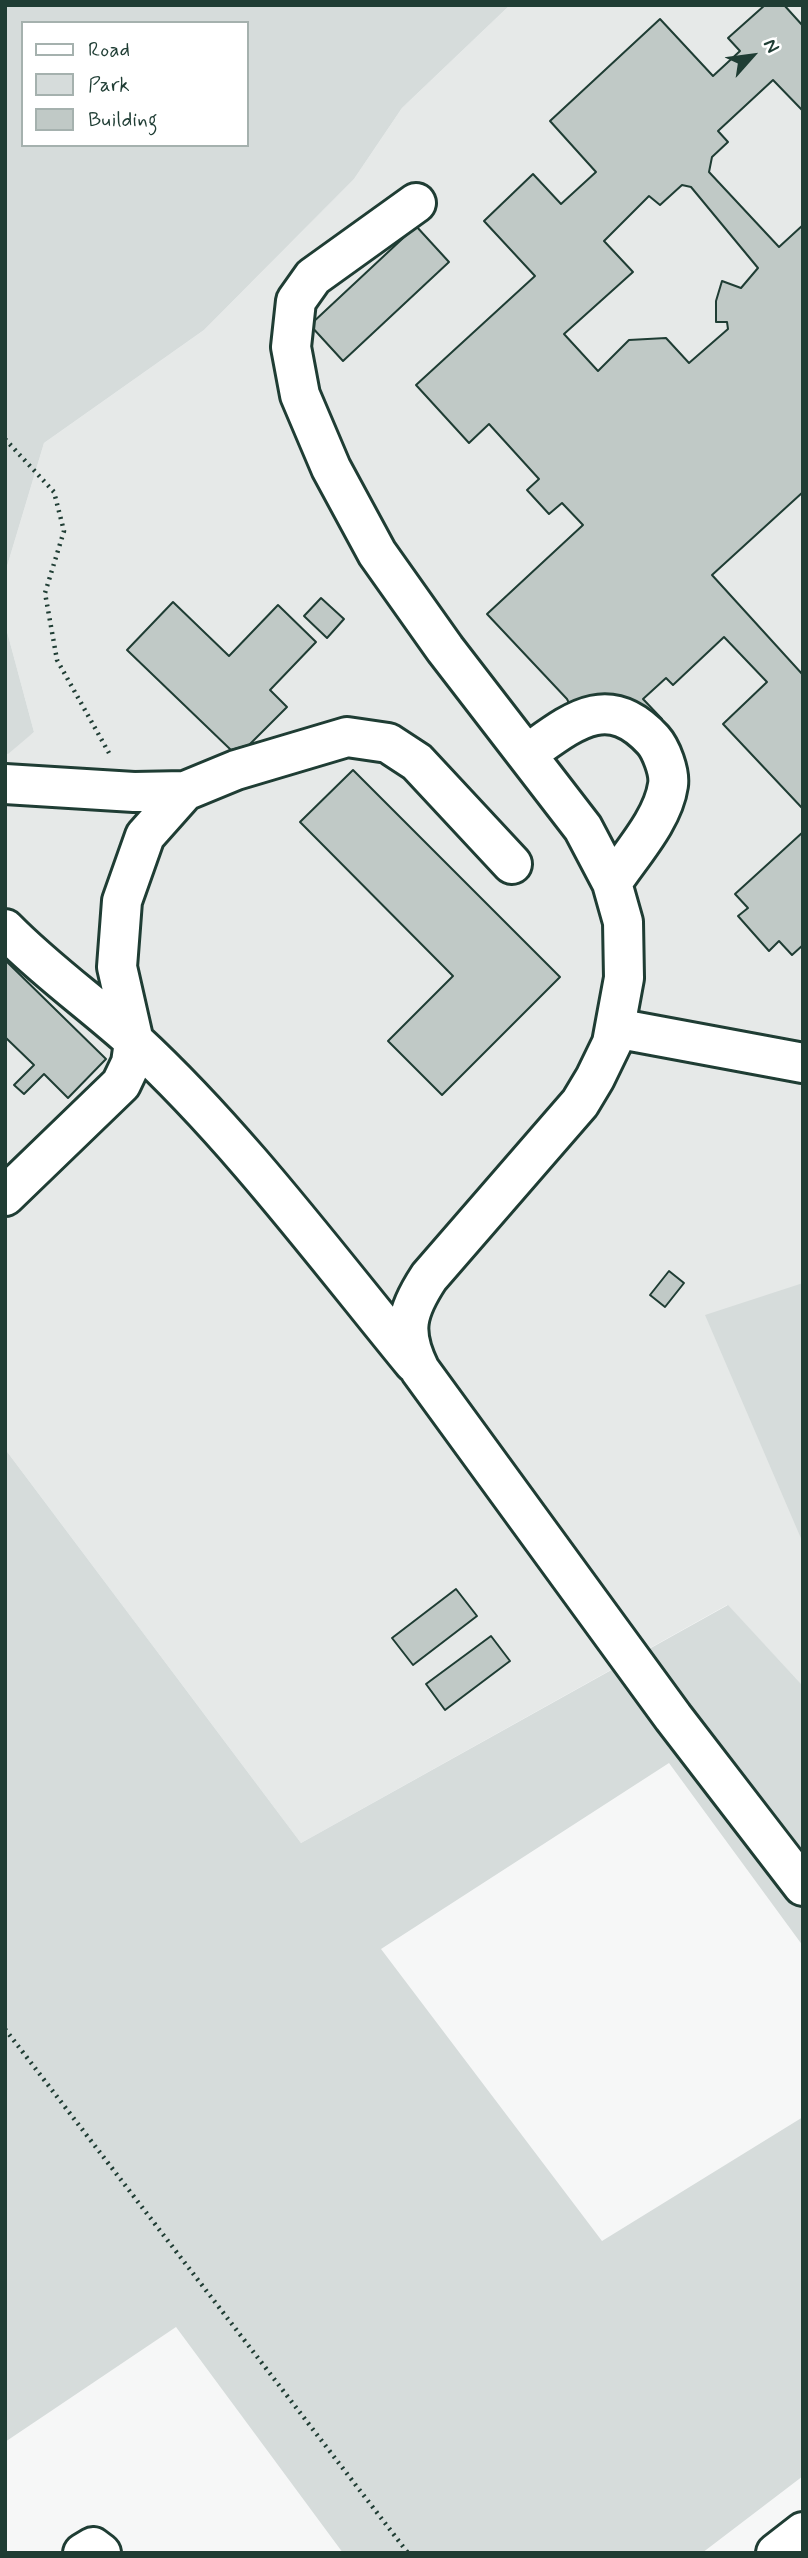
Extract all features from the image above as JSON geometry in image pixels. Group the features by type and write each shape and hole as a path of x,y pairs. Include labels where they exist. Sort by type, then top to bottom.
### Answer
{"street":[{"path":"415,203 313,277 296,301 291,348 300,395 331,468 377,553 445,649 583,828 612,883 623,922 624,978 612,1043 580,1103 461,1238 414,1300 408,1323 408,1339 420,1370"},
{"path":"527,754 571,723 602,713 636,722 660,748 668,783 655,818 612,883"},
{"path":"5,783 134,792 185,791 236,770 347,737 388,743 417,762 512,864"},
{"path":"5,1196 121,1084 131,1063 134,1042 117,967 122,901 145,836 185,791"},
{"path":"5,929 36,960 134,1042 218,1128 420,1370 673,1717 803,1886"},
{"path":"615,1028 803,1063"},
{"path":"776,2553 803,2532"},
{"path":"83,2553 93,2547 101,2553"}],"path":[{"path":"5,439 54,492 64,531 45,593 57,660 97,736 134,792"},
{"path":"5,2029 408,2553"}],"shaded area":[{"path":"510,5 803,5 803,1686 727,1605 301,1843 5,1449 5,753 34,732 5,624 5,573 44,443 204,330 354,179 402,108"}],"green space":[{"path":"5,5 510,5 402,108 354,179 204,330 44,443 5,573"},
{"path":"5,624 34,732 8,754 5,753"},
{"path":"803,1283 803,1543 705,1315"},
{"path":"5,1449 301,1843 728,1605 803,1686 803,1946 669,1763 381,1949 602,2241 803,2117 803,2476 702,2553 343,2553 176,2327 5,2442"}],"building":[{"path":"765,5 784,5 803,26 803,111 773,80 718,131 728,142 712,157 709,172 779,247 803,225 803,492 712,575 803,675 803,809 723,724 767,682 724,637 673,685 666,678 643,699 662,719 638,741 628,731 581,728 567,699 487,614 583,525 562,503 549,514 527,490 539,479 489,424 469,443 416,385 535,276 484,221 533,174 561,204 596,172 550,121 660,19 713,76 740,51 728,38","holes":["682,185 691,187 758,268 741,288 722,281 716,301 716,322 727,322 728,329 689,363 666,338 629,340 598,371 564,334 633,272 604,241 649,196 660,205"]},
{"path":"416,226 449,262 343,361 310,325"},
{"path":"321,598 344,619 327,638 304,616"},
{"path":"173,602 229,656 278,605 316,642 270,690 287,707 249,745 231,750 127,650"},
{"path":"353,770 560,977 442,1095 388,1041 453,976 300,822"},
{"path":"803,832 803,945 792,955 779,941 769,951 738,916 748,908 735,894"},
{"path":"5,960 106,1059 68,1098 44,1074 24,1094 14,1085 34,1065 5,1037"},
{"path":"669,1271 684,1283 665,1307 650,1295"},
{"path":"456,1589 477,1616 413,1665 392,1638"},
{"path":"491,1636 510,1661 445,1710 426,1684"}]}
